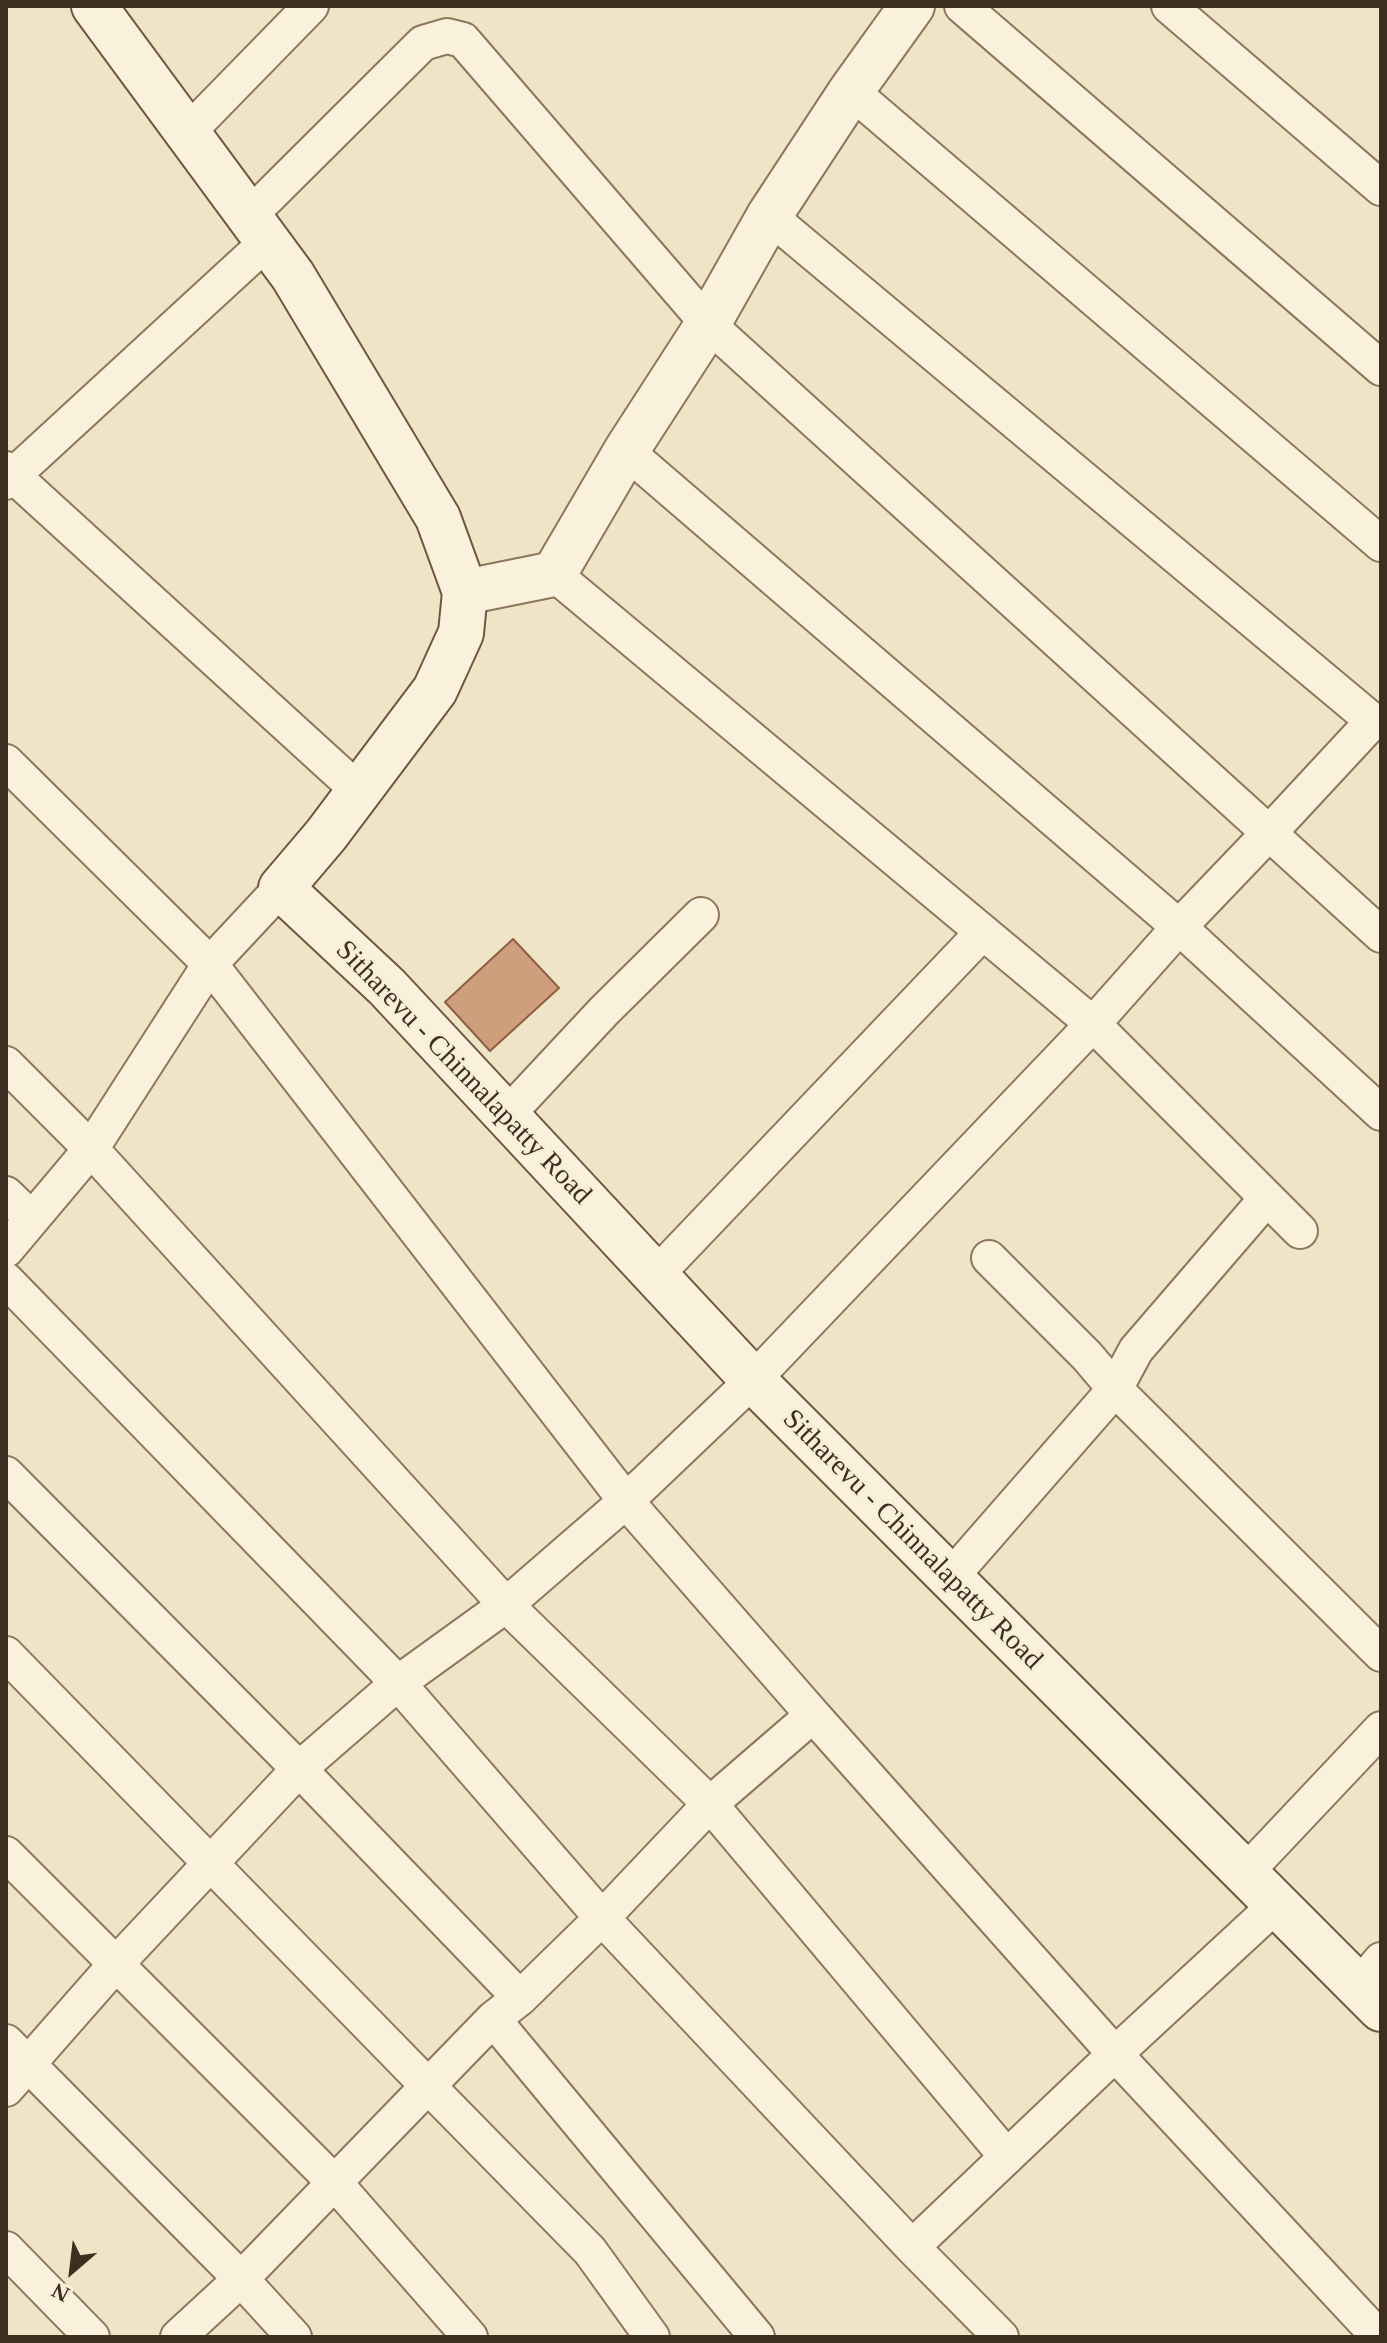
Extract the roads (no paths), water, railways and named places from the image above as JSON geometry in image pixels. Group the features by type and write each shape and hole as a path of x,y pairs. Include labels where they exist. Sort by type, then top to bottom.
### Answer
{"main road":[{"path":"94,6 293,276 438,518 465,592 461,633 435,690 281,888"},
{"path":"465,592 554,574 626,451 708,324 769,216 851,91 912,6"},
{"name":"Sitharevu - Chinnalapatty Road","path":"281,888 387,987 753,1380 950,1578 1277,1904 1373,1985"}],"street":[{"path":"188,132 311,6"},
{"path":"962,6 1381,368"},
{"path":"1169,6 1381,188"},
{"path":"359,791 8,476 259,229 423,43 447,36 463,40 708,324 1381,935"},
{"path":"851,91 1381,544"},
{"path":"6,2089 17,2052 115,1965 299,1769 398,1683 506,1605 626,1501 753,1380 1378,720 769,216"},
{"path":"626,451 1179,927 1381,1113"},
{"path":"554,574 1093,1024 1300,1231"},
{"path":"6,762 210,964 626,1501 1115,2054 1379,2337"},
{"path":"6,1250 91,1149 210,964 281,888"},
{"path":"506,1116 604,1011 701,915"},
{"path":"655,1276 983,932"},
{"path":"6,1064 91,1149 506,1605 710,1804 1007,2157"},
{"path":"6,1194 32,1219"},
{"path":"950,1578 1115,1389 1136,1350 1267,1198"},
{"path":"989,1258 1087,1356 1115,1389 1381,1654"},
{"path":"6,1280 398,1683 602,1918 1001,2337"},
{"path":"6,1474 299,1769 506,2008 757,2337"},
{"path":"6,1654 590,2251 652,2337"},
{"path":"178,2337 241,2279 506,2008 602,1918 710,1804 813,1715"},
{"path":"1245,1873 1381,1729"},
{"path":"6,1854 335,2183 470,2337"},
{"path":"912,2247 1277,1904"},
{"path":"17,2052 241,2279 294,2337"},
{"path":"6,2249 92,2337"}]}
